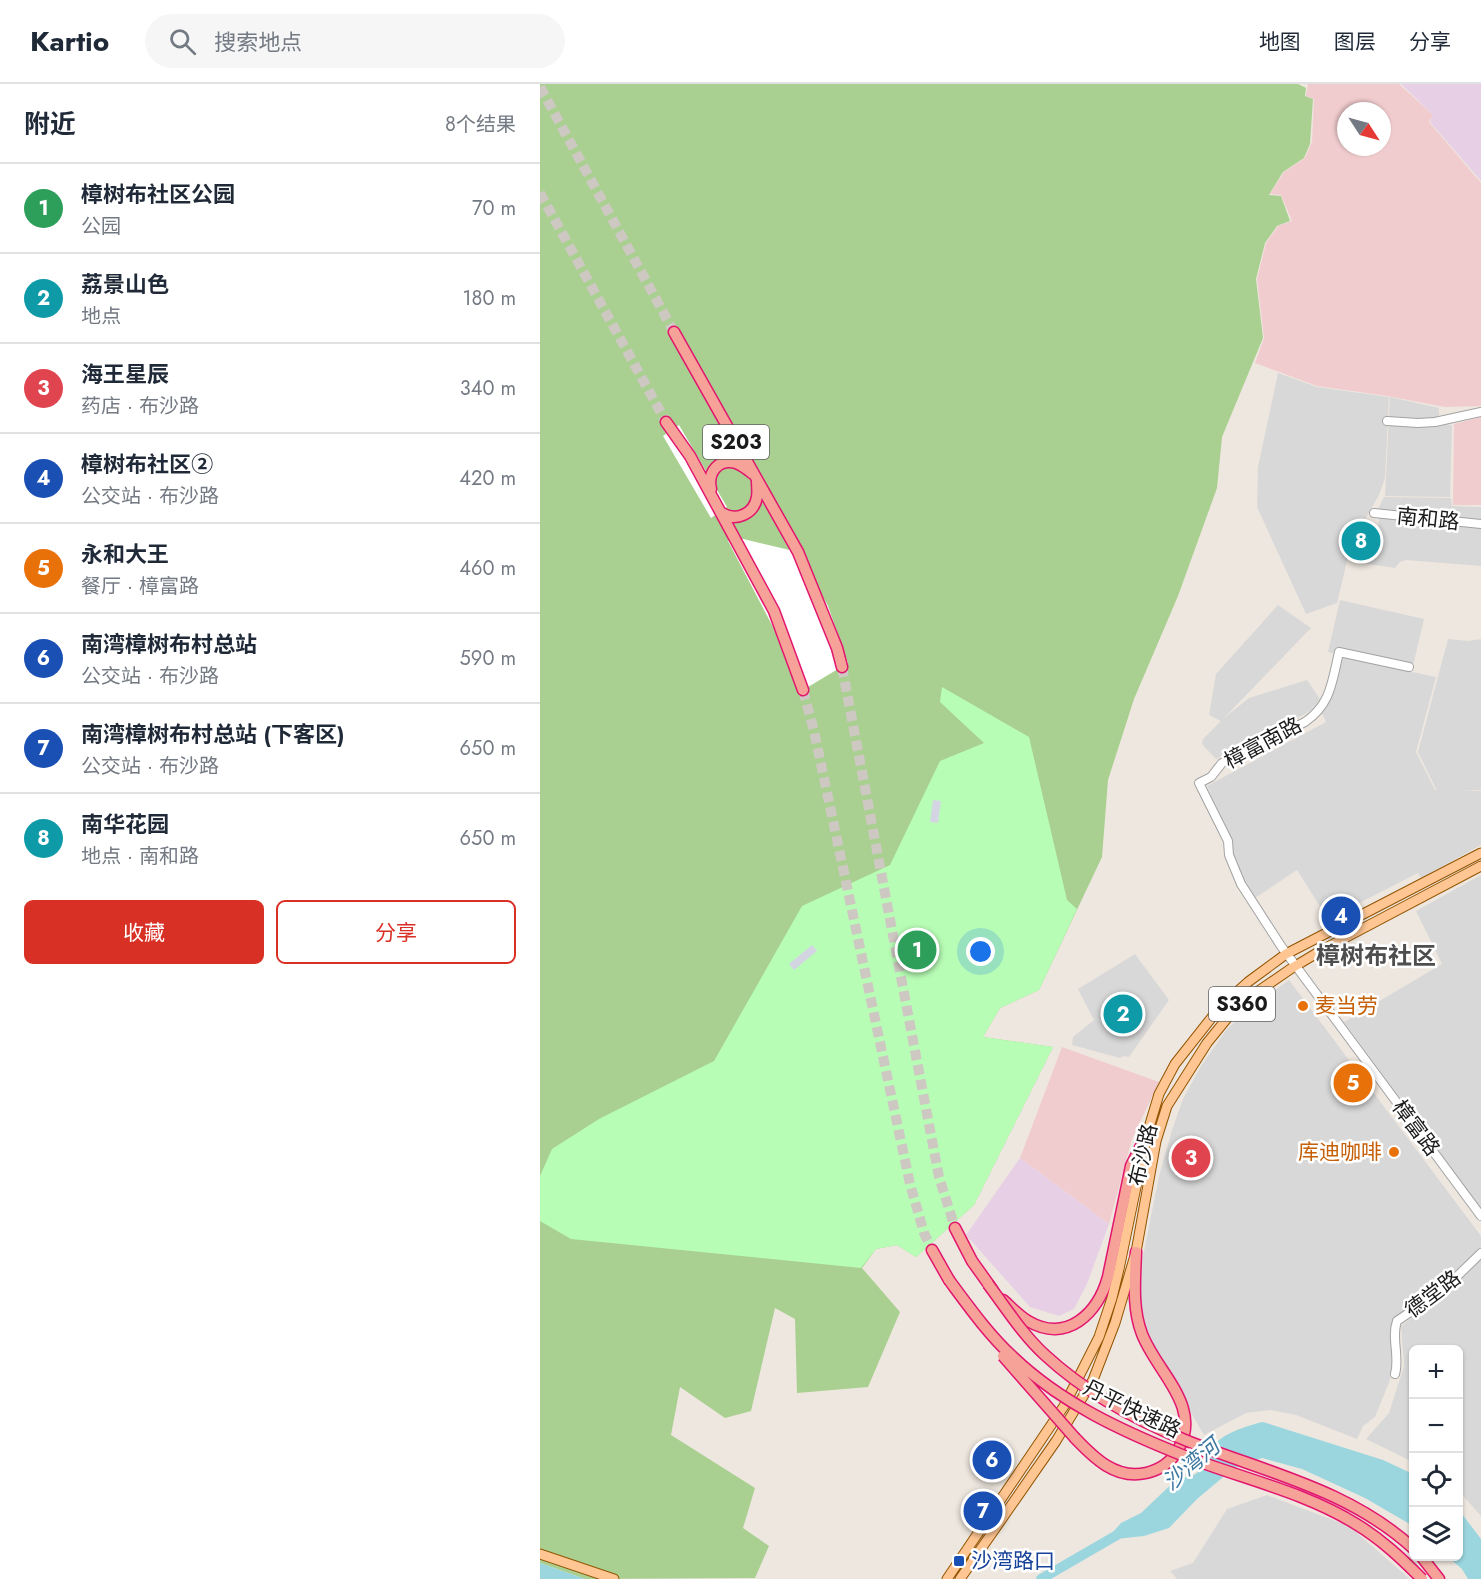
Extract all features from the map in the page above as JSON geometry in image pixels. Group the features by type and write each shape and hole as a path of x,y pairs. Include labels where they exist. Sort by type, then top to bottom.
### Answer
{"highway":[{"name":"S203","path":"674,332 798,552 837,648 842,667"},
{"name":"S203","path":"669,426 690,456 715,500 774,611 803,690"},
{"path":"715,500 709,478 712,470 720,465 736,463 756,477 756,501 748,512 732,518 721,512"},
{"path":"988,1284 1022,1317 1039,1326 1058,1329 1077,1323 1094,1309 1104,1290 1131,1166 1146,1134"},
{"name":"丹平快速路","path":"955,1228 972,1261 988,1284 1044,1354 1104,1400 1147,1423 1186,1440 1305,1483 1334,1496 1362,1510 1409,1546"},
{"name":"丹平快速路","path":"932,1250 949,1280 967,1304 1013,1357 1062,1396 1095,1416 1150,1442 1193,1460 1327,1508 1374,1535 1401,1558 1420,1579"},
{"path":"949,1280 964,1307 984,1334 1075,1438 1104,1464 1121,1473 1144,1473 1167,1463 1176,1453 1182,1442 1186,1422 1181,1400 1143,1335 1136,1303 1136,1252"},
{"path":"1424,1561 1439,1579"}],"main road":[{"name":"布沙路","path":"947,1579 1041,1442 1090,1358 1112,1298 1146,1134 1159,1094 1175,1064 1220,1007 1248,982 1286,954 1481,853"},
{"name":"布沙路","path":"960,1579 1056,1441 1083,1398 1104,1353 1136,1252 1156,1141 1167,1106 1207,1043 1229,1016 1257,992 1295,966 1481,866"},
{"path":"1248,982 1257,992"},
{"path":"540,1554 614,1579"}],"street":[{"path":"1387,421 1435,422 1481,412"},
{"name":"南和路","path":"1374,513 1481,525"},
{"name":"樟富南路","path":"1286,954 1241,884 1229,855 1228,841 1199,783 1211,777 1222,763 1305,722 1316,714 1327,700 1339,652 1409,668"},
{"name":"樟富路","path":"1286,954 1481,1215"},
{"name":"德堂路","path":"1395,1374 1397,1363 1394,1333 1397,1321 1444,1289 1481,1253"}],"shaded area":[{"path":"1308,84 1399,84 1433,115 1429,122 1481,183 1481,406 1445,407 1317,386 1255,363 1264,338 1257,279 1266,243 1278,226 1292,221 1281,195 1270,194 1284,172 1305,158 1312,142 1314,99 1306,96"},
{"path":"1401,84 1481,84 1481,181 1430,122 1433,115"},
{"path":"1278,373 1317,387 1389,397 1385,478 1379,495 1345,554 1348,557 1337,603 1306,614 1257,507 1258,467"},
{"path":"1390,397 1439,408 1439,424 1452,425 1450,497 1385,496"},
{"path":"1481,417 1481,505 1453,505 1454,424"},
{"path":"1384,497 1451,498 1452,506 1481,507 1481,566 1406,560 1400,562 1395,568 1361,563 1378,530 1377,511"},
{"path":"1340,600 1424,619 1412,670 1328,652"},
{"path":"1278,605 1311,628 1224,718 1249,698 1307,680 1320,699 1305,714 1216,759 1202,744 1203,739 1221,721 1209,715 1216,674"},
{"path":"1448,639 1468,641 1481,639 1481,790 1461,791 1481,791 1481,845 1421,878 1418,873 1328,919 1297,870 1255,898 1238,870 1232,852 1231,839 1207,786 1326,722 1321,711 1334,689 1341,657 1436,677 1416,752 1435,790 1438,789 1418,752"},
{"path":"933,800 941,801 938,823 930,822"},
{"path":"1481,875 1481,1208 1344,1022 1442,964 1416,911"},
{"path":"812,945 817,951 794,970 789,964"},
{"path":"1135,954 1169,1000 1129,1057 1120,1058 1072,1045 1073,1037 1094,1020 1078,989"},
{"path":"1289,980 1481,1236 1481,1250 1440,1288 1398,1316 1390,1380 1375,1417 1363,1426 1357,1439 1296,1415 1270,1410 1246,1413 1204,1435 1152,1346 1143,1324 1139,1302 1138,1281 1159,1176 1183,1099 1201,1066 1227,1029 1249,1009"},
{"path":"1062,1047 1159,1082 1132,1139 1109,1224 1020,1158"},
{"path":"1020,1158 1109,1224 1087,1284 1074,1309 1059,1316 1030,1307 966,1235"},
{"path":"1481,1260 1481,1516 1463,1496 1463,1345 1409,1345 1409,1460 1366,1439 1389,1413 1404,1366 1401,1326 1443,1294"},
{"path":"1267,1495 1349,1526 1410,1579 1177,1579 1170,1571 1193,1563 1227,1509"}],"green space":[{"path":"540,84 1298,84 1306,88 1305,96 1313,99 1310,144 1304,158 1283,172 1269,195 1281,196 1290,221 1277,226 1265,243 1256,279 1263,338 1222,437 1217,488 1178,596 1134,699 1108,780 1102,857 1039,990 1000,1008 983,1037 1053,1047 974,1205 916,1257 897,1245 876,1249 862,1268 900,1312 868,1387 797,1393 795,1319 775,1308 751,1411 725,1418 680,1387 671,1435 755,1488 743,1528 769,1546 755,1578 585,1579 540,1563"},
{"path":"942,687 1029,737 1067,900 1077,909 1039,990 1000,1008 983,1037 1053,1047 974,1205 916,1257 897,1245 876,1249 861,1268 571,1239 540,1221 540,1176 552,1149 599,1119 714,1061 802,906 890,865 940,761 984,743 940,702"}],"water":[{"path":"1263,1422 1383,1460 1409,1472 1409,1524 1365,1498 1302,1469 1262,1458 1234,1468 1197,1499 1169,1528 1144,1536 1106,1540 1121,1523 1141,1513 1179,1477 1187,1477 1198,1472 1215,1444 1224,1436"},
{"path":"1463,1515 1481,1539 1481,1579 1468,1579 1462,1569 1453,1561 1463,1561"},
{"path":"540,1563 585,1579 540,1579"}],"pier":[{"path":"679,425 727,507 711,518 663,436"},
{"path":"735,537 798,552 828,606 848,663 798,693 774,629 728,541"}],"waterway":[{"name":"沙湾河","path":"1041,1579 1117,1535"}],"tunnel":[{"path":"540,87 674,332"},
{"path":"540,193 666,422"},
{"path":"842,667 939,1177 955,1228"},
{"path":"803,690 814,731 910,1184 924,1233 932,1250"}],"place":[{"name":"南华花园","path":"1361,541"},
{"name":"樟树布社区②","path":"1341,916"},
{"name":"樟树布社区公园","path":"917,950"},
{"name":"麦当劳","path":"1303,1006"},
{"name":"荔景山色","path":"1123,1014"},
{"name":"永和大王","path":"1353,1083"},
{"name":"库迪咖啡","path":"1394,1152"},
{"name":"海王星辰","path":"1191,1158"},
{"name":"南湾樟树布村总站","path":"992,1460"},
{"name":"南湾樟树布村总站 (下客区)","path":"983,1511"},
{"name":"沙湾路口","path":"959,1561"}],"district":[{"name":"樟树布社区","path":"1376,956"}]}
